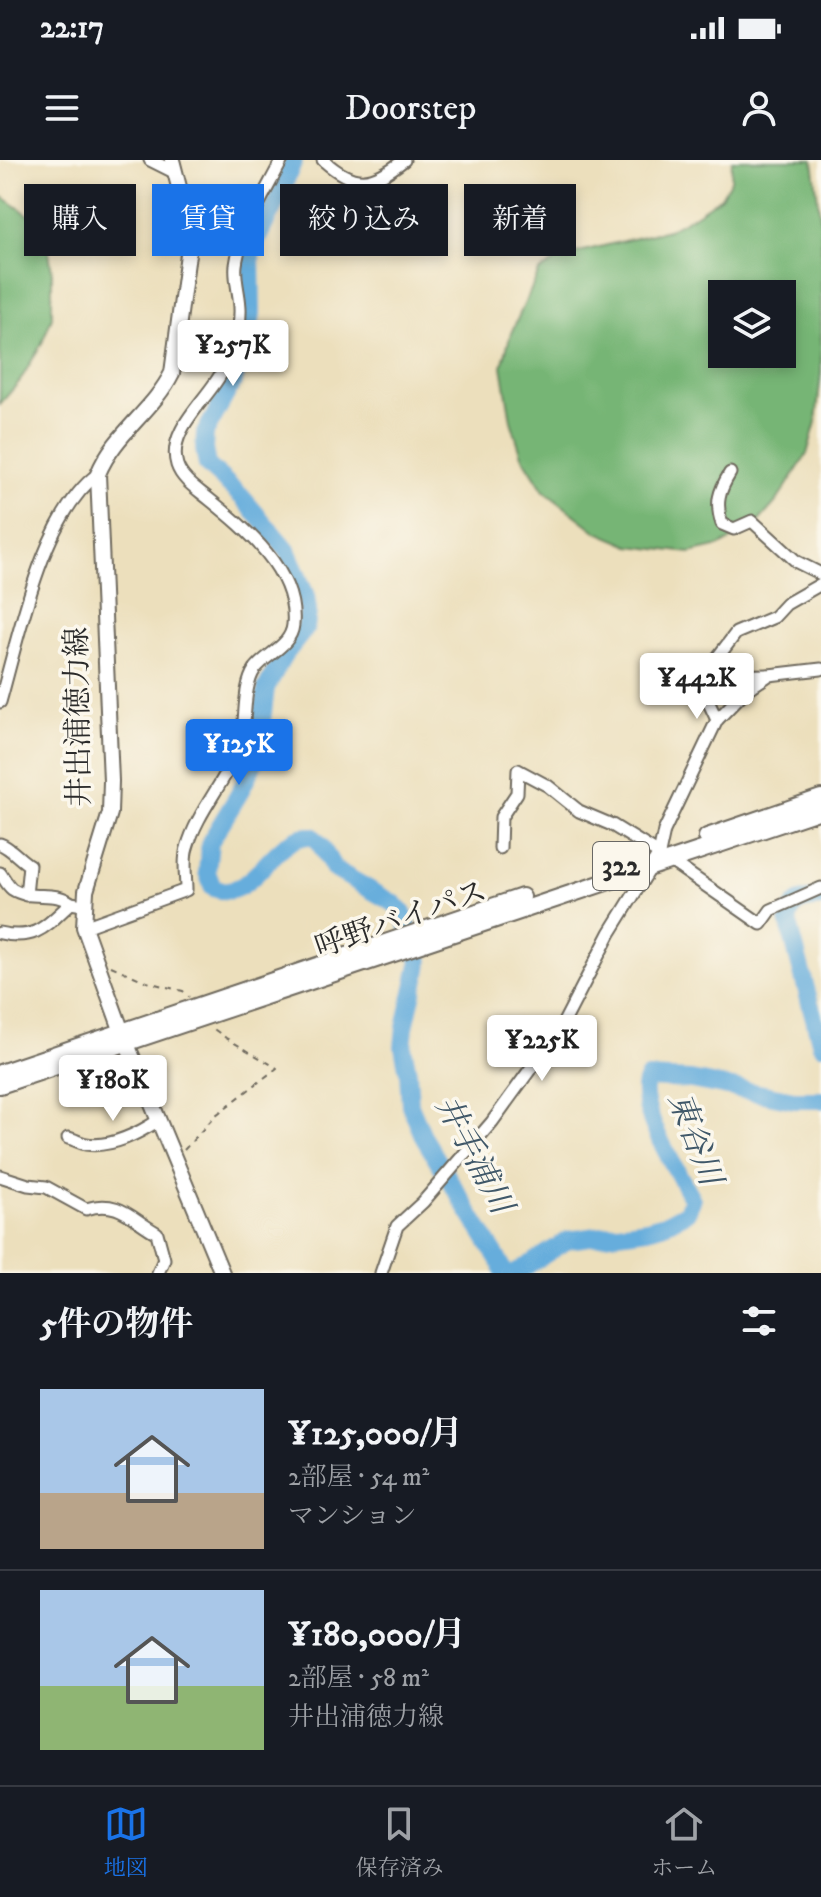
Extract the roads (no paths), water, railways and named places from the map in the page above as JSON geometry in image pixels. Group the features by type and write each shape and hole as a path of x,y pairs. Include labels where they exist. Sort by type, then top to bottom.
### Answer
{"highway":[{"name":"呼野バイパス","path":"661,860 821,798"},
{"name":"呼野バイパス","path":"0,1085 125,1038 423,936 821,810"},
{"name":"呼野バイパス","path":"0,1073 125,1038"}],"main road":[{"path":"98,474 106,453 165,388 172,373 188,254 187,218 173,166"},
{"name":"井出浦徳力線","path":"98,474 110,813 77,904 125,1038 222,1273"}],"street":[{"path":"150,160 173,166"},
{"path":"84,927 186,890 186,850 198,821 231,767 242,737 249,683 255,670 286,641 293,629 293,608 273,561 242,526 181,476 175,462 179,436 223,371 232,350 240,312 236,283 239,250 282,160"},
{"path":"323,160 348,180 359,181 388,172 404,160"},
{"path":"730,473 719,491 717,506 722,524 734,529 752,521 797,562 821,574"},
{"path":"0,702 37,573 52,538 82,485 98,474"},
{"path":"821,584 786,604 774,617 736,633 708,670 716,676 769,675 821,669"},
{"path":"712,673 709,703 717,720"},
{"path":"381,1273 397,1226 423,1202 492,1122 563,1024 610,933 661,860 664,831 717,720 745,691 769,675"},
{"path":"500,848 501,817 517,793 518,770 548,786 579,811 612,825 761,924 771,910 821,888"},
{"path":"0,844 7,846 29,865 26,895"},
{"path":"0,873 9,887 26,895 64,897 77,904 40,931 18,937 0,933"},
{"path":"68,1138 86,1144 110,1141 141,1132 159,1120"},
{"path":"2,1178 46,1187 86,1209 101,1205 114,1207 138,1218 144,1226 157,1233 164,1259 158,1273"}],"waterway":[{"name":"井手浦川","path":"294,160 251,255 252,313 249,334 234,380 205,433 204,449 207,465 242,497 287,550 306,596 306,628 283,657 266,688 258,755 210,842 207,872 213,888 227,891 240,887 285,845 298,838 312,836 334,869 395,904 403,913 420,961 403,1047 410,1105 424,1138 504,1273"},
{"name":"東谷川","path":"821,898 799,902 788,920 821,1045"},
{"name":"東谷川","path":"516,1273 568,1240 647,1229 665,1224 687,1212 692,1200 660,1139 646,1104 648,1078 691,1080 794,1100 821,1100"}]}
